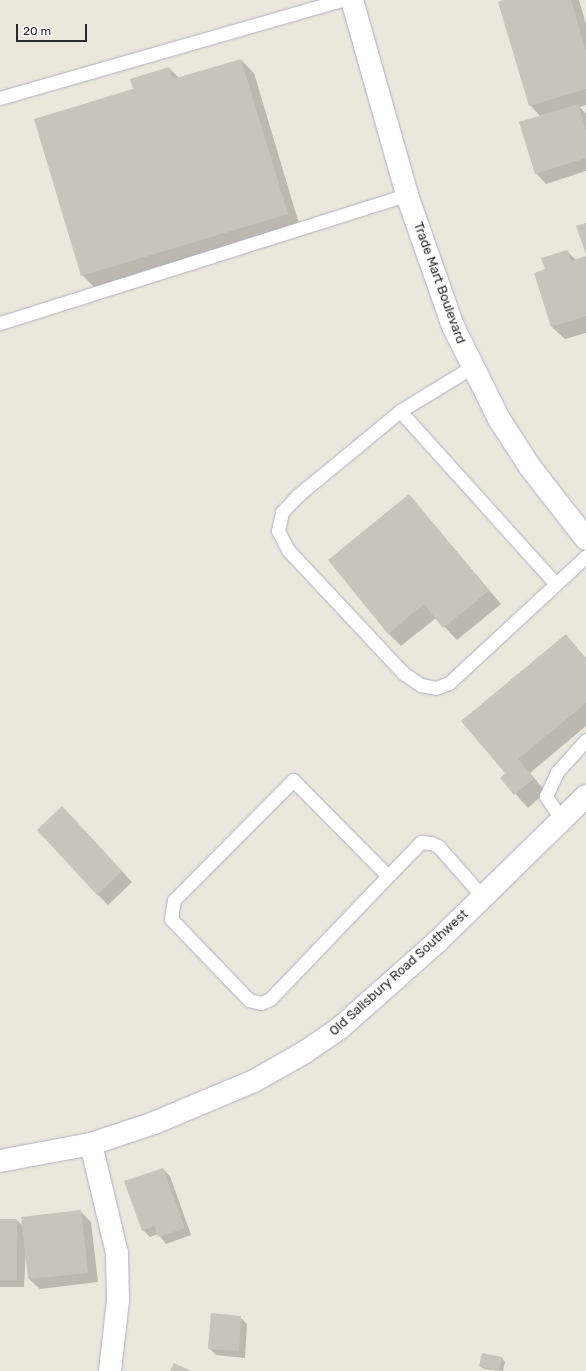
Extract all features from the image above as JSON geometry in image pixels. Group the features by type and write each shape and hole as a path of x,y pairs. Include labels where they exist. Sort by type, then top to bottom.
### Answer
{"street":[{"name":"Trade Mart Boulevard","path":"352,0 407,195 436,283 472,367 530,467 586,538"},
{"name":"Old Salisbury Road Southwest","path":"0,1161 91,1144 207,1103 305,1052 340,1028 483,897 586,796"},
{"path":"91,1144 117,1252 118,1300 110,1371"}],"lane":[{"path":"0,98 342,0"},
{"path":"0,323 407,195"},
{"path":"472,367 400,411 282,512 278,531 288,550 403,673 421,685 436,688 449,682 586,556"},
{"path":"400,411 556,584"},
{"path":"562,820 546,796 565,761 586,740"},
{"path":"388,876 292,780 174,900 171,919 249,1000 261,1003 270,999 421,842 431,843 438,846 483,897"}],"building":[{"path":"503,0 571,0 586,51 586,89 529,106 498,2"},
{"path":"241,59 288,214 81,276 34,119 133,89 130,79 169,67 173,79"},
{"path":"578,104 586,130 586,158 535,174 519,122"},
{"path":"586,223 586,254 576,226"},
{"path":"567,250 571,261 586,256 586,316 551,327 534,273 545,269 541,258"},
{"path":"409,494 489,591 443,628 424,604 388,634 328,560"},
{"path":"566,634 586,659 586,703 518,759 534,779 514,795 500,778 505,773 461,721"},
{"path":"62,806 122,871 97,895 37,830"},
{"path":"163,1168 185,1228 158,1237 154,1226 142,1231 124,1181"},
{"path":"81,1210 88,1273 28,1279 21,1217"},
{"path":"0,1219 17,1219 17,1280 0,1280"},
{"path":"211,1313 241,1316 239,1351 208,1349"},
{"path":"482,1353 502,1357 499,1370 479,1366"},
{"path":"174,1363 191,1371 170,1371"}]}
